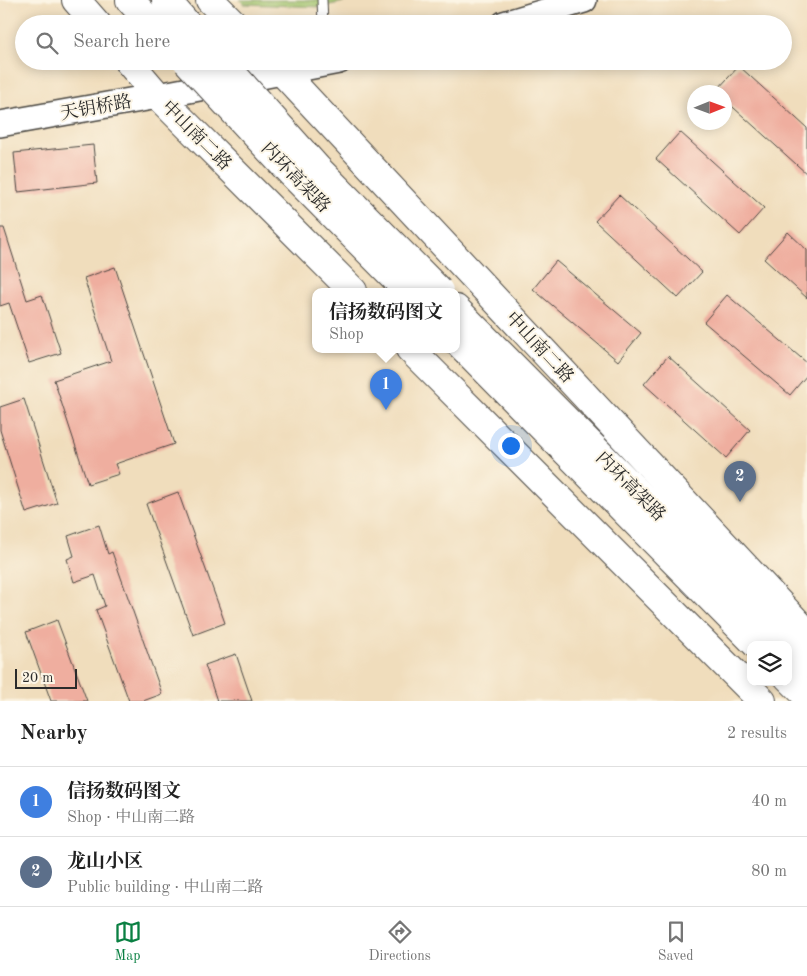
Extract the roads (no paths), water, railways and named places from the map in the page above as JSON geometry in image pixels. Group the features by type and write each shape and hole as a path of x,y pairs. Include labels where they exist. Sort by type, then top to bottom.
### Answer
{"main road":[{"path":"76,0 89,15"},
{"path":"130,0 144,15"},
{"path":"166,0 179,15"},
{"path":"210,0 225,15"},
{"name":"中山南二路","path":"136,70 158,96 350,288"},
{"name":"内环高架路","path":"195,70 292,174 405,288"},
{"name":"内环高架路","path":"229,70 317,168 436,288"},
{"name":"中山南二路","path":"281,70 807,633"},
{"name":"内环高架路","path":"460,313 807,663"},
{"name":"内环高架路","path":"460,344 753,641"},
{"path":"414,353 762,701"},
{"path":"792,681 807,696"}],"street":[{"path":"534,15 584,0"},
{"name":"天钥桥路","path":"0,124 158,96 266,70"}],"lane":[{"path":"322,0 323,15"}],"place":[{"name":"信扬数码图文","path":"386,410"},
{"name":"龙山小区","path":"740,502"}]}
